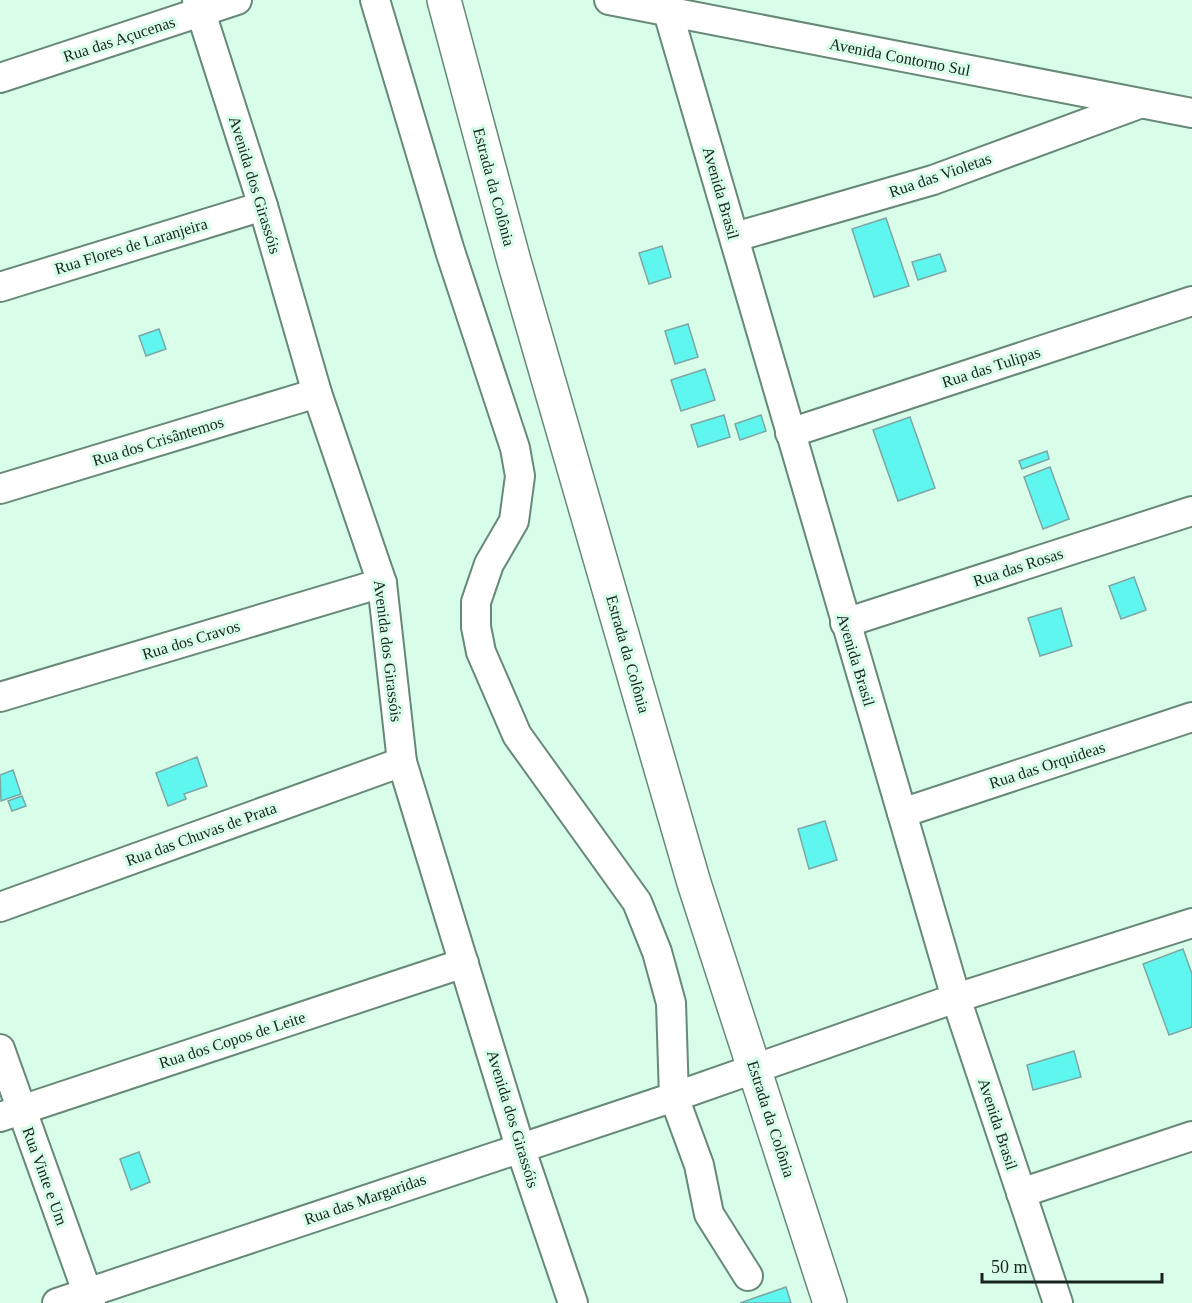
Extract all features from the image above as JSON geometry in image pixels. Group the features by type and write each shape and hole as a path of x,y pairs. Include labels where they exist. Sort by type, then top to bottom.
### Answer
{"main road":[{"name":"Estrada da Colônia","path":"444,0 514,261 694,883 830,1303"}],"street":[{"name":"Rua das Açucenas","path":"0,78 199,6 237,0"},
{"path":"375,0 450,251 515,448 520,476 514,521 489,564 476,602 481,652 517,735 636,902 657,952 671,1003 674,1097 699,1165 710,1214 748,1276"},
{"name":"Avenida Contorno Sul","path":"609,0 1192,113"},
{"name":"Avenida dos Girassóis","path":"199,6 263,206 317,393 382,583 402,762 520,1147 573,1303"},
{"name":"Avenida Brasil","path":"668,12 845,623 957,998 1058,1303"},
{"name":"Rua das Violetas","path":"735,237 933,180 1141,103"},
{"name":"Rua Flores de Laranjeira","path":"0,287 263,206"},
{"name":"Rua das Tulipas","path":"790,433 1192,301"},
{"name":"Rua dos Crisântemos","path":"0,489 317,393"},
{"name":"Rua das Rosas","path":"845,623 1192,511"},
{"name":"Rua dos Cravos","path":"0,697 382,583"},
{"name":"Rua das Orquideas","path":"902,813 1192,717"},
{"name":"Rua das Chuvas de Prata","path":"0,907 402,762"},
{"name":"Rua das Margaridas","path":"57,1303 89,1298 520,1147 674,1097 957,998 1192,923"},
{"name":"Rua dos Copos de Leite","path":"10,1113 464,963"},
{"name":"Rua Vinte e Um","path":"0,1049 10,1113 89,1298"},
{"path":"1021,1193 1192,1136"}],"building":[{"path":"886,218 909,286 874,297 852,229"},
{"path":"662,246 671,277 649,284 639,253"},
{"path":"940,254 946,271 918,280 912,262"},
{"path":"688,324 698,357 675,364 665,331"},
{"path":"159,329 166,349 146,356 139,336"},
{"path":"705,369 715,400 681,411 671,380"},
{"path":"724,415 730,437 698,447 691,425"},
{"path":"761,415 766,431 740,440 735,424"},
{"path":"910,417 935,488 898,501 873,430"},
{"path":"1047,451 1049,459 1022,469 1019,461"},
{"path":"1050,467 1069,519 1043,529 1024,477"},
{"path":"1134,577 1146,610 1121,619 1109,586"},
{"path":"1061,608 1072,646 1040,656 1028,618"},
{"path":"197,757 207,786 184,794 186,799 168,806 156,773"},
{"path":"13,770 21,794 1,801 0,775"},
{"path":"22,796 26,806 12,811 8,801"},
{"path":"825,821 837,860 809,869 798,829"},
{"path":"1183,949 1192,974 1192,1027 1169,1035 1143,964"},
{"path":"1074,1051 1081,1077 1033,1090 1027,1065"},
{"path":"139,1152 150,1182 131,1190 120,1159"},
{"path":"786,1287 791,1303 740,1303"}]}
